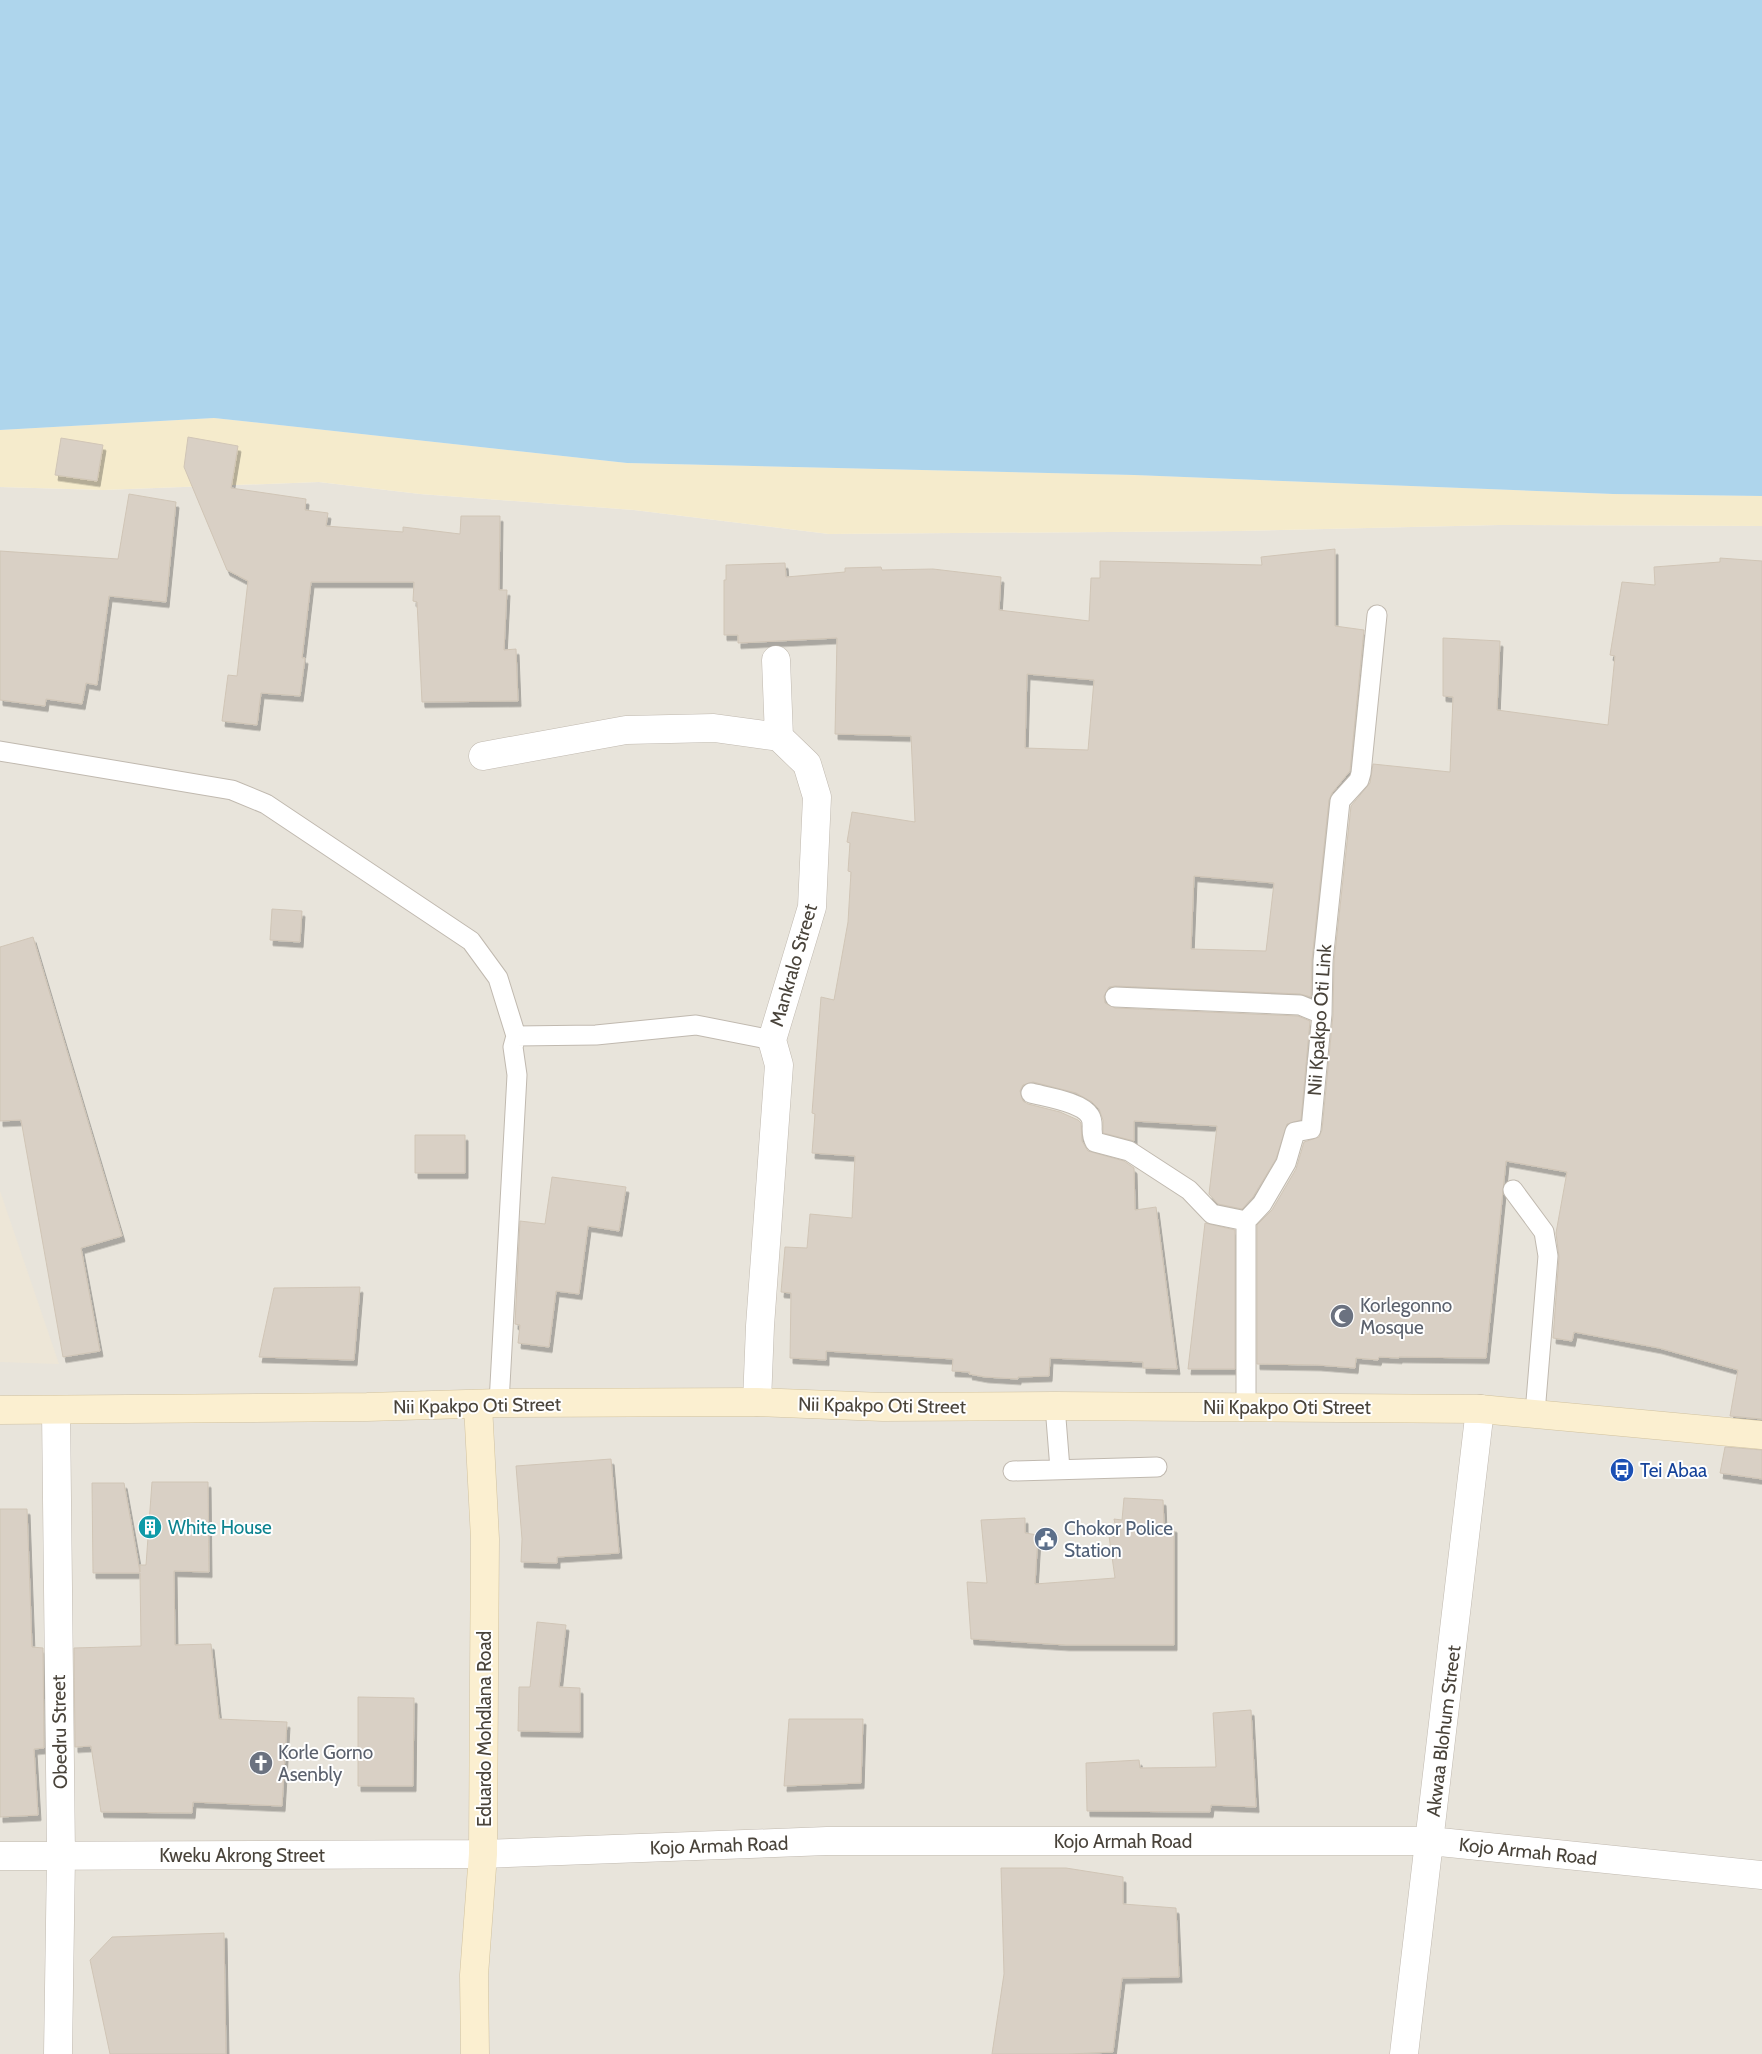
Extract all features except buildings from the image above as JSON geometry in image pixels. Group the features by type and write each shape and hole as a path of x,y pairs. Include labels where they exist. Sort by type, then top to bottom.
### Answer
{"street":[{"path":"483,756 626,730 714,728 778,737 776,660"},
{"name":"Mankralo Street","path":"757,1402 760,1326 779,1065 772,1040 812,907 817,797 807,764 778,737"},
{"name":"Nii Kpakpo Oti Street","path":"0,1410 757,1402 883,1407 1055,1406 1480,1409 1762,1435"},
{"name":"Eduardo Mohdlana Road","path":"475,2054 474,1975 483,1854 488,1404"},
{"name":"Akwaa Blohum Street","path":"1404,2054 1480,1409"},
{"name":"Obedru Street","path":"56,1410 61,1856 58,2054"},
{"name":"Kojo Armah Road","path":"483,1854 827,1841 1430,1841 1762,1875"},
{"name":"Kweku Akrong Street","path":"0,1856 483,1854"}],"lane":[{"name":"Nii Kpakpo Oti Link","path":"1246,1221 1262,1204 1286,1163 1295,1132 1312,1129 1322,1014 1323,961 1340,801 1359,780 1361,773 1378,615"},
{"path":"0,751 232,790 266,804 471,941 498,978 516,1036 513,1047 517,1075 488,1404"},
{"path":"1115,997 1300,1005 1322,1014"},
{"path":"516,1036 596,1035 696,1025 772,1040"},
{"path":"1031,1093 1080,1106 1089,1114 1092,1121 1091,1136 1095,1142 1129,1151 1189,1190 1212,1214 1246,1221 1246,1407"},
{"path":"1513,1190 1544,1232 1548,1256 1535,1413"},
{"path":"1055,1406 1060,1469"},
{"path":"1013,1471 1157,1467"}],"shaded area":[{"path":"319,482 420,494 634,510 829,534 1237,531 1499,525 1762,526 1762,2054 0,2054 0,487 103,490"},
{"path":"0,1191 59,1364 0,1362"}],"sand":[{"path":"214,418 627,463 1134,475 1613,494 1762,496 1762,526 1499,525 1237,531 829,534 634,510 420,494 319,482 103,490 0,487 0,430"}],"water":[{"path":"0,0 1762,0 1762,496 1613,494 1134,475 627,463 214,418 0,430"}],"place":[{"name":"Korlegonno Mosque","path":"1342,1316"},
{"name":"Tei Abaa","path":"1622,1470"},
{"name":"White House","path":"150,1527"},
{"name":"Chokor Police Station","path":"1046,1539"},
{"name":"Korle Gorno Asenbly","path":"261,1763"}]}
